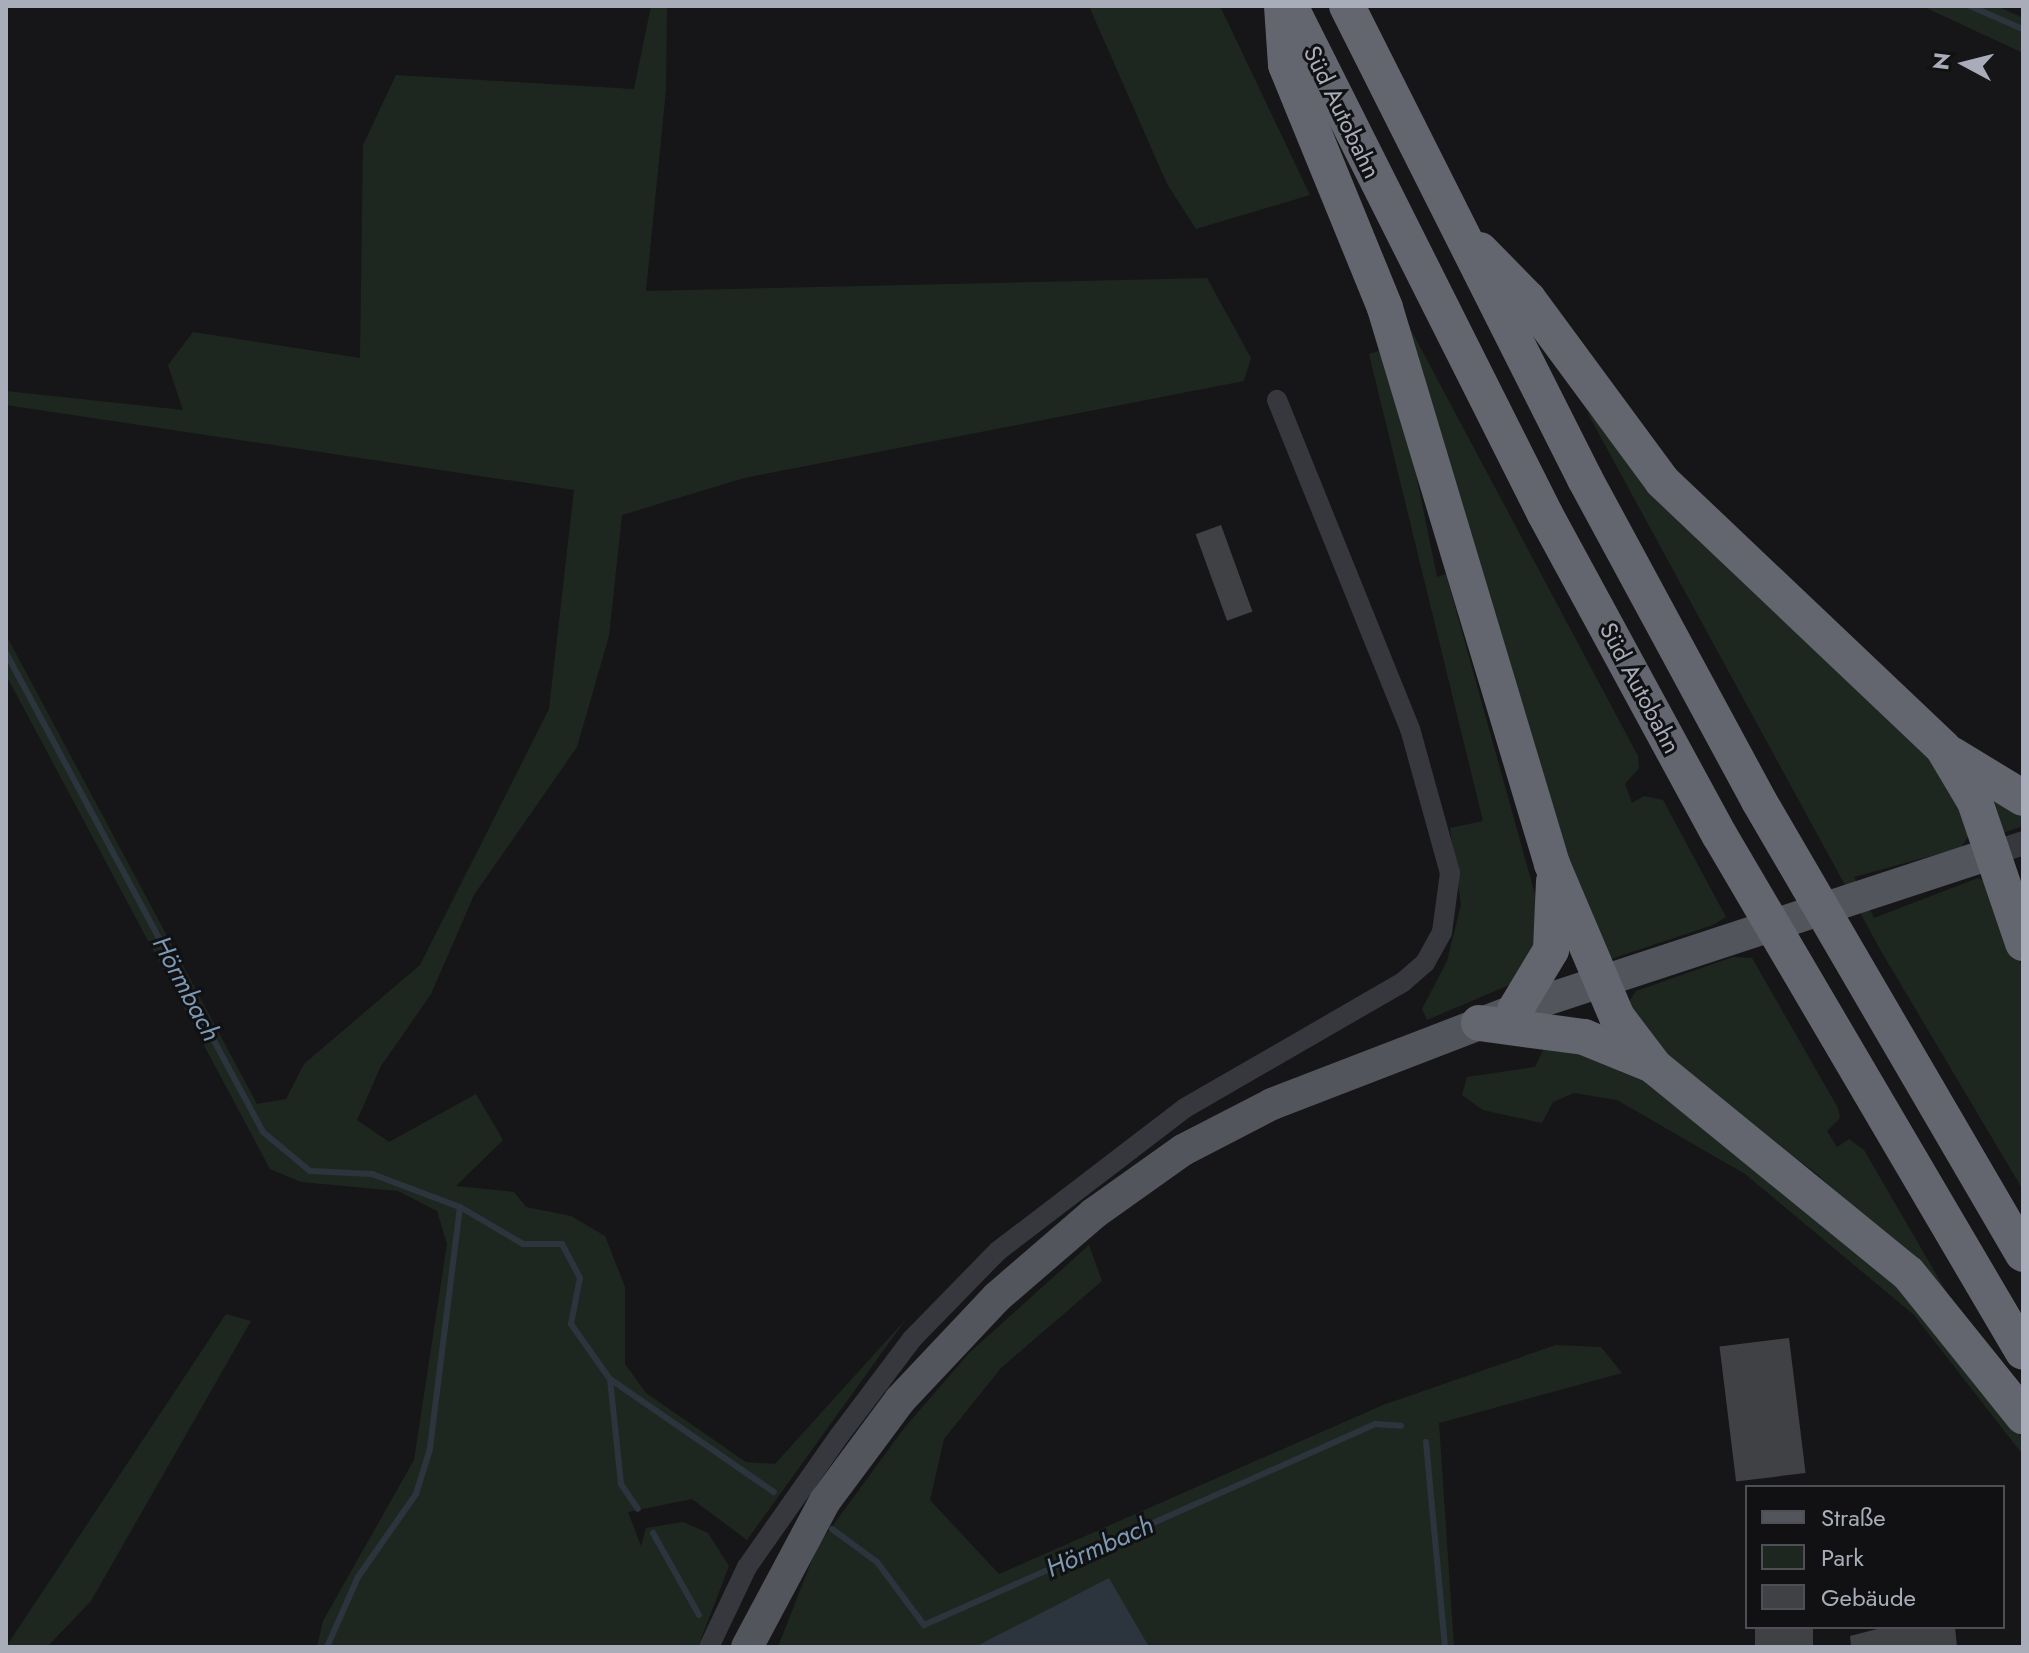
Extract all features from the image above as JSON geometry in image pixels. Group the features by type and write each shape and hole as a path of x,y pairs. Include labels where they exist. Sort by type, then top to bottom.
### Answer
{"highway":[{"path":"1282,6 1286,65 1417,402 1552,864 1600,982 1655,1067"},
{"name":"Süd Autobahn","path":"1290,6 1545,514 1720,836 2023,1352"},
{"path":"1347,6 1454,223 1759,801 2023,1254"},
{"path":"1454,223 1528,299 1662,481 1943,748 2023,798"},
{"path":"1943,748 2008,848 2023,943"},
{"path":"1515,1010 1551,950 1552,864"},
{"path":"1479,1023 1584,1037 1655,1067 1908,1273 2023,1416"}],"main road":[{"path":"747,1647 825,1501 900,1400 997,1297 1093,1214 1183,1150 1272,1104 1479,1023 2008,848"}],"street":[{"path":"709,1647 747,1567 839,1436 912,1339 998,1251 1185,1108 1403,982 1425,963 1442,932 1450,873 1410,729 1277,400"}],"green space":[{"path":"651,6 667,6 666,90 646,291 1207,278 1251,358 1244,381 744,478 622,515 609,636 577,747 474,895 431,994 381,1066 357,1120 389,1142 476,1094 503,1140 456,1186 514,1192 526,1207 571,1216 605,1236 625,1287 625,1364 646,1393 746,1462 775,1464 906,1319 747,1540 692,1499 628,1512 641,1546 646,1528 683,1522 708,1533 729,1566 698,1647 317,1647 323,1621 414,1460 447,1244 437,1211 398,1191 301,1182 270,1169 6,675 6,635 257,1104 286,1099 304,1064 420,965 549,709 574,490 6,405 6,391 183,410 168,365 193,332 360,358 363,145 396,75 634,89"},
{"path":"1089,6 1220,6 1310,195 1196,229 1167,184"},
{"path":"1922,6 1997,6 2023,18 2023,53"},
{"path":"1402,313 1638,756 1639,768 1625,784 1632,803 1644,796 1663,800 1726,917 1713,925 1608,960 1597,953"},
{"path":"1379,351 1408,435 1437,577 1446,574 1541,916 1531,959 1509,985 1427,1020 1422,1009 1447,961 1461,905 1450,828 1483,821 1369,354"},
{"path":"1587,412 1905,723 1957,795 1969,836 1960,848 1854,877 1874,918 1978,878 1995,886 2023,971 2023,1190 1881,951"},
{"path":"1974,781 2023,808 2023,826 1997,835"},
{"path":"1733,957 1752,958 1838,1108 1840,1118 1827,1131 1837,1147 1849,1139 1864,1150 1954,1305 1817,1174 1657,1054 1629,1002 1636,991"},
{"path":"1546,1044 1623,1064 1722,1134 1914,1298 1987,1387 2023,1440 2023,1455 1914,1315 1745,1174 1617,1100 1574,1093 1553,1102 1542,1123 1483,1110 1462,1095 1467,1077 1535,1067"},
{"path":"1089,1245 1102,1281 1001,1368 944,1439 930,1500 999,1574 1383,1405 1556,1345 1601,1347 1622,1373 1439,1423 1454,1647 778,1647 817,1547 905,1427 969,1353"},
{"path":"226,1314 251,1321 91,1601 47,1647 6,1647"}],"shaded area":[{"path":"1109,1578 1149,1647 975,1647"}],"building":[{"path":"1221,525 1252,611 1227,621 1196,534"},
{"path":"1789,1338 1806,1473 1736,1482 1720,1347"},
{"path":"1755,1629 1813,1629 1813,1647 1755,1647"},
{"path":"1877,1629 1955,1629 1957,1647 1851,1647 1850,1636"}],"waterway":[{"path":"1970,6 2023,29"},
{"name":"Hörmbach","path":"6,653 263,1132 310,1171 372,1174 460,1207 430,1449 416,1494 358,1577 327,1647"},
{"name":"Hörmbach","path":"460,1207 523,1244 562,1244 580,1278 571,1324 610,1379 774,1492"},
{"path":"610,1379 621,1484 638,1509"},
{"name":"Hörmbach","path":"832,1529 877,1562 924,1625 1375,1424 1401,1426"},
{"name":"Hörmbach","path":"1426,1442 1445,1647"},
{"path":"653,1533 699,1615"}]}
